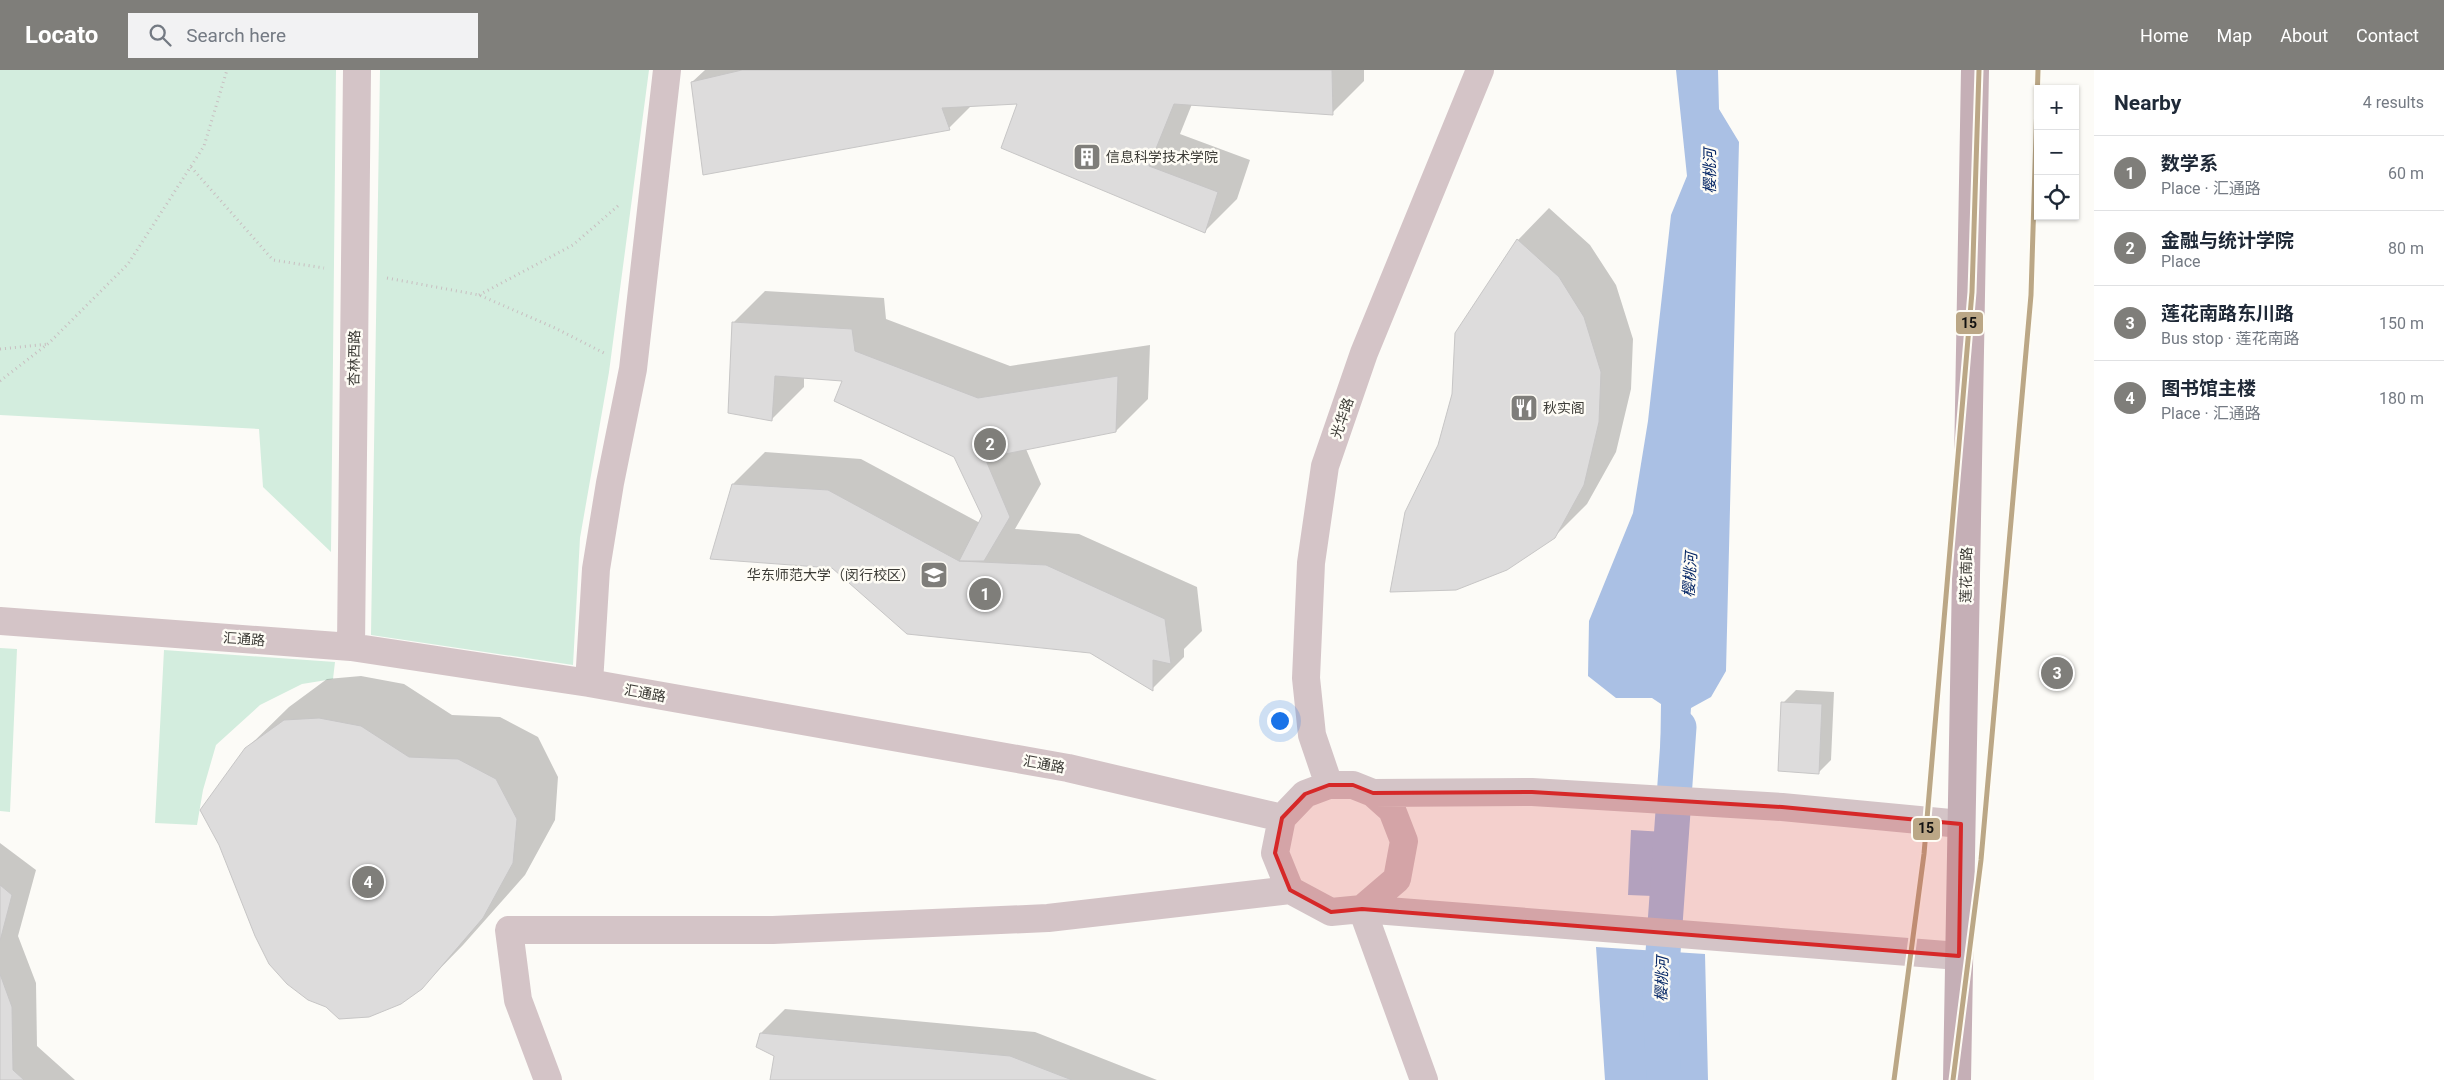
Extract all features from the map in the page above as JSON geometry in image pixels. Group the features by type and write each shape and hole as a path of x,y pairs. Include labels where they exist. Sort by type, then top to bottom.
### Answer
{"main road":[{"name":"莲花南路","path":"1957,1080 1975,70"}],"street":[{"name":"杏林西路","path":"351,646 356,70"},
{"path":"589,683 596,569 610,483 633,369 667,70"},
{"name":"光华路","path":"1329,785 1312,736 1306,678 1311,563 1325,466 1364,353 1480,70"},
{"name":"汇通路","path":"0,622 351,646 589,683 1068,768 1282,818"},
{"path":"1290,890 1275,853 1282,818 1305,794 1329,785 1353,785 1373,793 1392,810 1404,840 1397,879 1362,909"},
{"path":"1373,793 1532,792 1782,807 1961,824"},
{"path":"548,1080 518,1000 509,930 773,930 1048,918 1290,890 1331,912 1362,909 1959,956"},
{"path":"1362,909 1424,1080"}],"path":[{"path":"0,381 49,344 128,264 204,146 227,70"},
{"path":"191,168 273,260 355,272 479,296 555,328 633,369"},
{"path":"479,296 574,245 656,173"},
{"path":"0,349 49,344"}],"highlighted area":[{"path":"1329,785 1353,785 1373,793 1532,792 1782,807 1961,824 1959,956 1362,909 1331,912 1290,890 1275,853 1282,818 1305,794"}],"green space":[{"path":"0,70 336,70 331,552 263,487 259,429 0,415"},
{"path":"380,70 649,70 609,372 580,538 573,665 371,635"},
{"path":"0,648 17,649 10,812 0,811"},
{"path":"164,650 335,662 333,679 302,684 260,705 216,745 203,790 197,825 155,823"}],"water":[{"path":"1676,70 1718,70 1719,109 1739,142 1726,671 1711,697 1691,708 1686,774 1660,772 1661,704 1652,698 1616,698 1588,676 1589,621 1633,513 1648,421 1671,215 1687,176"},
{"path":"1631,830 1682,833 1678,897 1628,895"},
{"path":"1596,947 1705,954 1708,1080 1605,1080"}],"building":[{"name":"信息科学技术学院","path":"742,70 1332,70 1333,115 1174,104 1149,166 1218,192 1205,233 1001,148 1017,104 942,108 950,130 703,175 691,82"},
{"name":"秋实阁","path":"1517,239 1559,277 1584,317 1601,372 1599,422 1584,485 1555,538 1507,570 1456,590 1390,592 1405,512 1438,445 1452,394 1455,333"},
{"path":"732,322 852,329 855,351 978,398 1118,376 1116,432 985,458 1010,517 984,561 959,561 982,516 954,457 834,401 842,381 775,376 772,421 728,413"},
{"path":"732,484 828,490 959,561 1046,565 1165,619 1171,664 1153,660 1153,691 1090,653 907,634 832,568 710,559"},
{"path":"1781,702 1822,704 1819,774 1778,771"},
{"path":"319,718 361,726 409,757 458,759 496,779 517,819 513,863 483,918 422,989 401,1004 369,1017 339,1019 326,1007 308,1000 287,984 269,964 255,936 219,845 200,810 245,748 284,720"},
{"path":"0,885 12,895 0,941"},
{"path":"0,974 12,1007 13,1070 24,1080 0,1080"},
{"path":"760,1033 1010,1056 1072,1080 770,1080 774,1056 756,1047"}],"waterway":[{"name":"樱桃河","path":"1664,1080 1660,995 1679,727"}],"transit line":[{"name":"15","path":"1894,1080 1924,854 1972,292 1979,70"},
{"name":"15","path":"1953,1080 1981,860 2031,295 2038,70"}],"place":[{"name":"信息科学技术学院","path":"1087,157"},
{"name":"秋实阁","path":"1524,408"},
{"name":"金融与统计学院","path":"990,444"},
{"name":"华东师范大学（闵行校区）","path":"934,575"},
{"name":"数学系","path":"985,594"},
{"name":"莲花南路东川路","path":"2057,673"},
{"name":"图书馆主楼","path":"368,882"}]}
